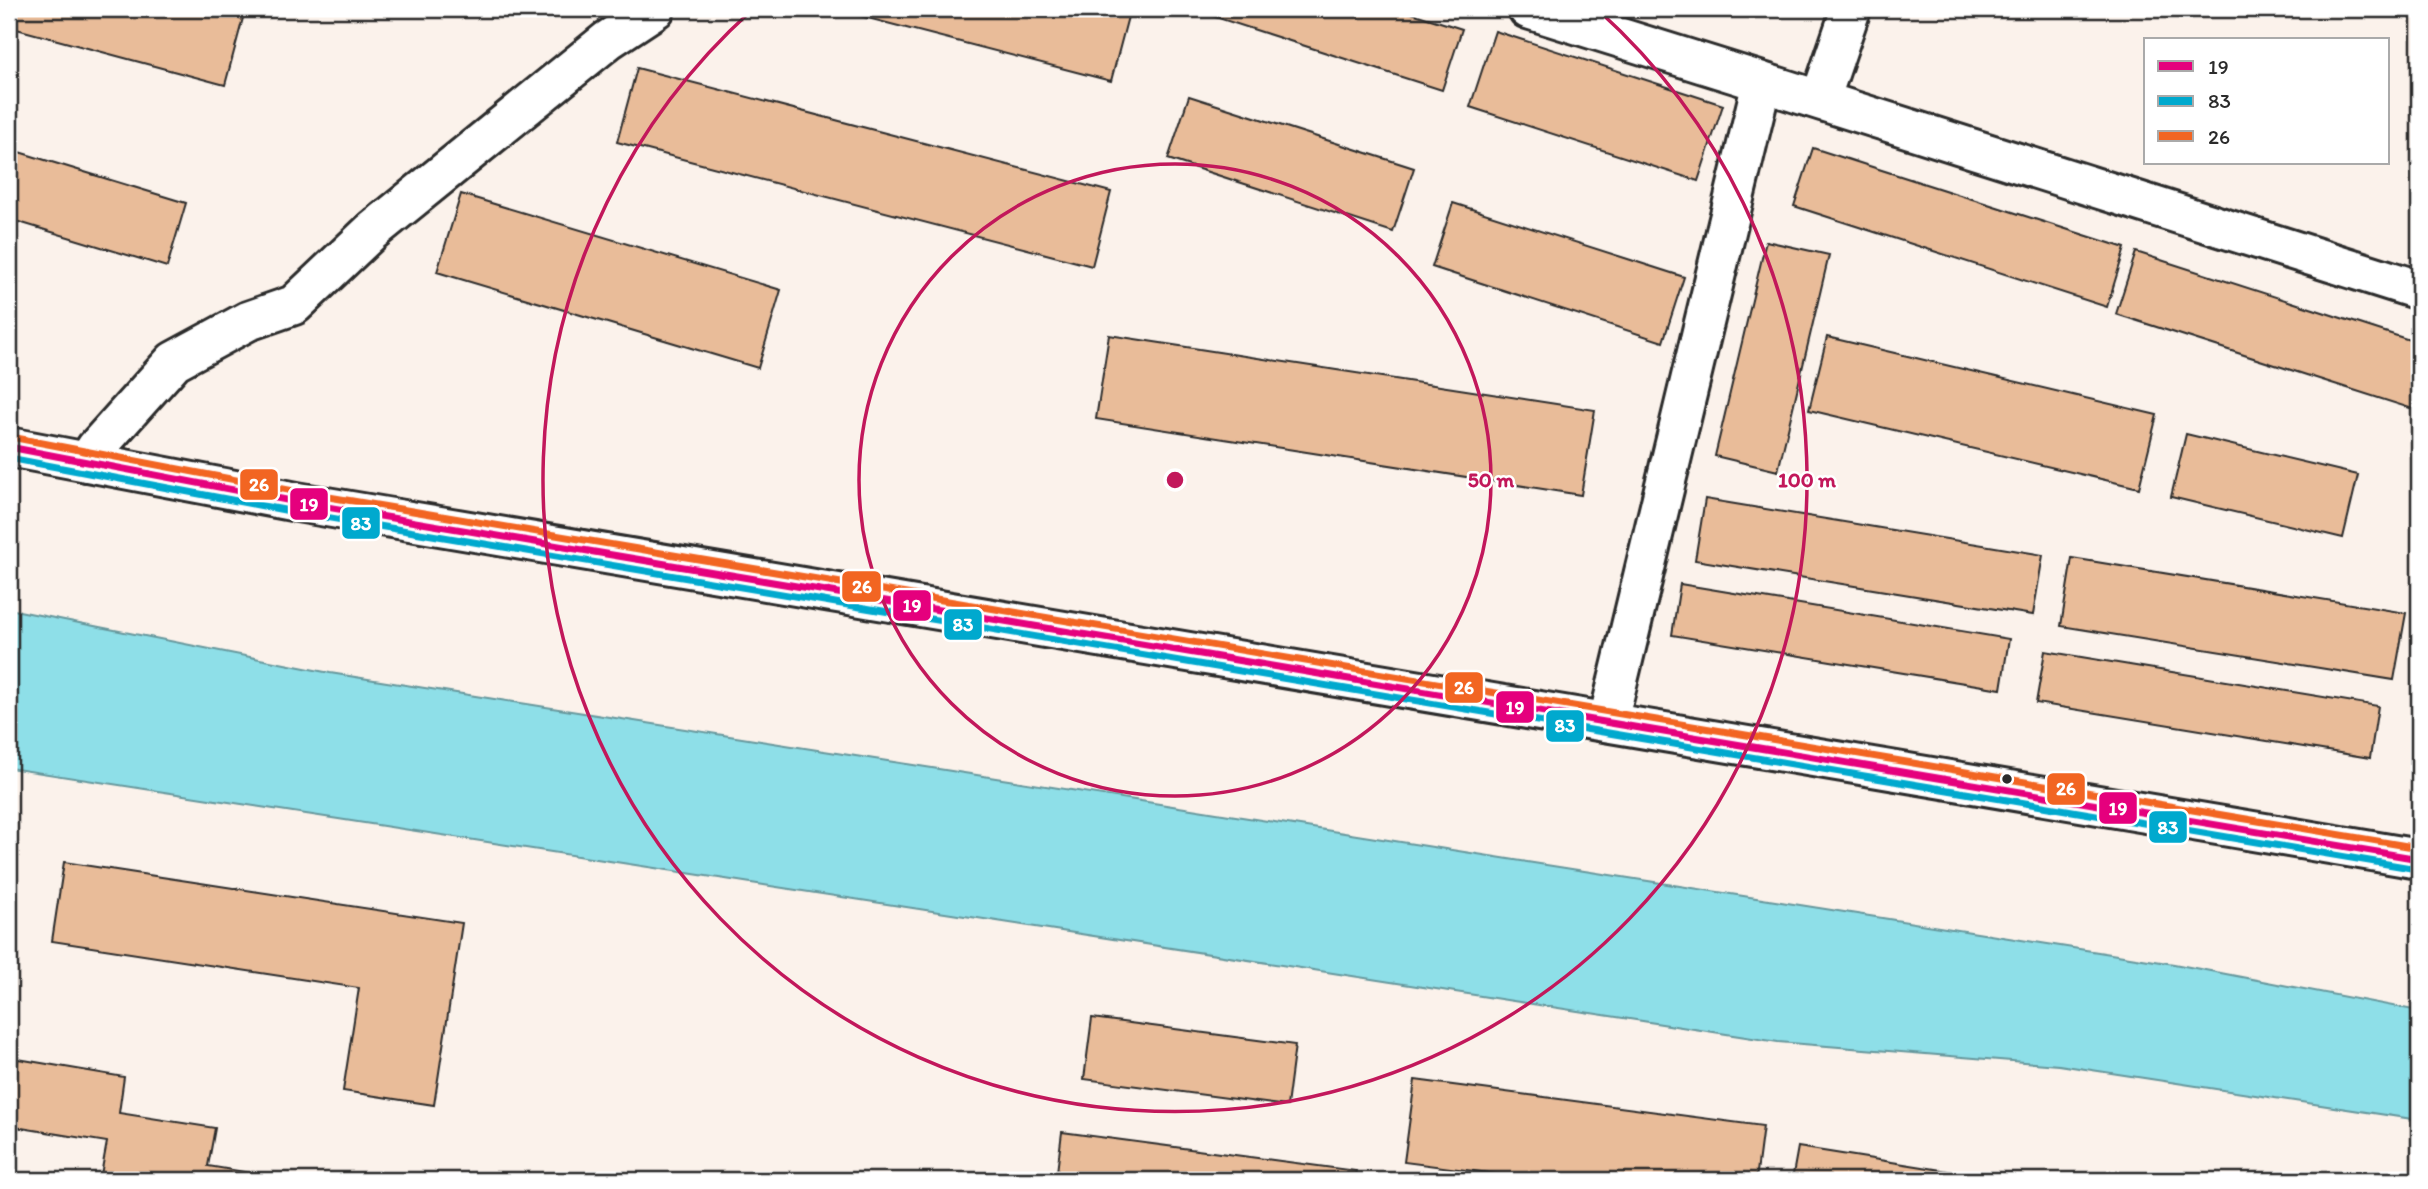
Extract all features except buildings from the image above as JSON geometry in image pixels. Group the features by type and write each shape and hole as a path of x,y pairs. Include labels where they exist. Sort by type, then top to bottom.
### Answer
{"main road":[{"path":"87,462 96,447 174,360 248,321 294,305 371,232 608,40 655,9"},
{"path":"1528,9 2419,290"},
{"path":"1820,100 1851,9"},
{"path":"1608,722 1762,82"},
{"path":"9,447 297,502 2419,859"}],"water":[{"path":"9,609 330,673 2174,964 2419,1011 2419,1120 2059,1065 1778,1042 9,768"}],"transit line":[{"name":"26","path":"11,437 299,492 2419,848"},
{"name":"19","path":"9,447 297,502 2419,859"},
{"name":"83","path":"9,458 295,512 2417,869"}]}
